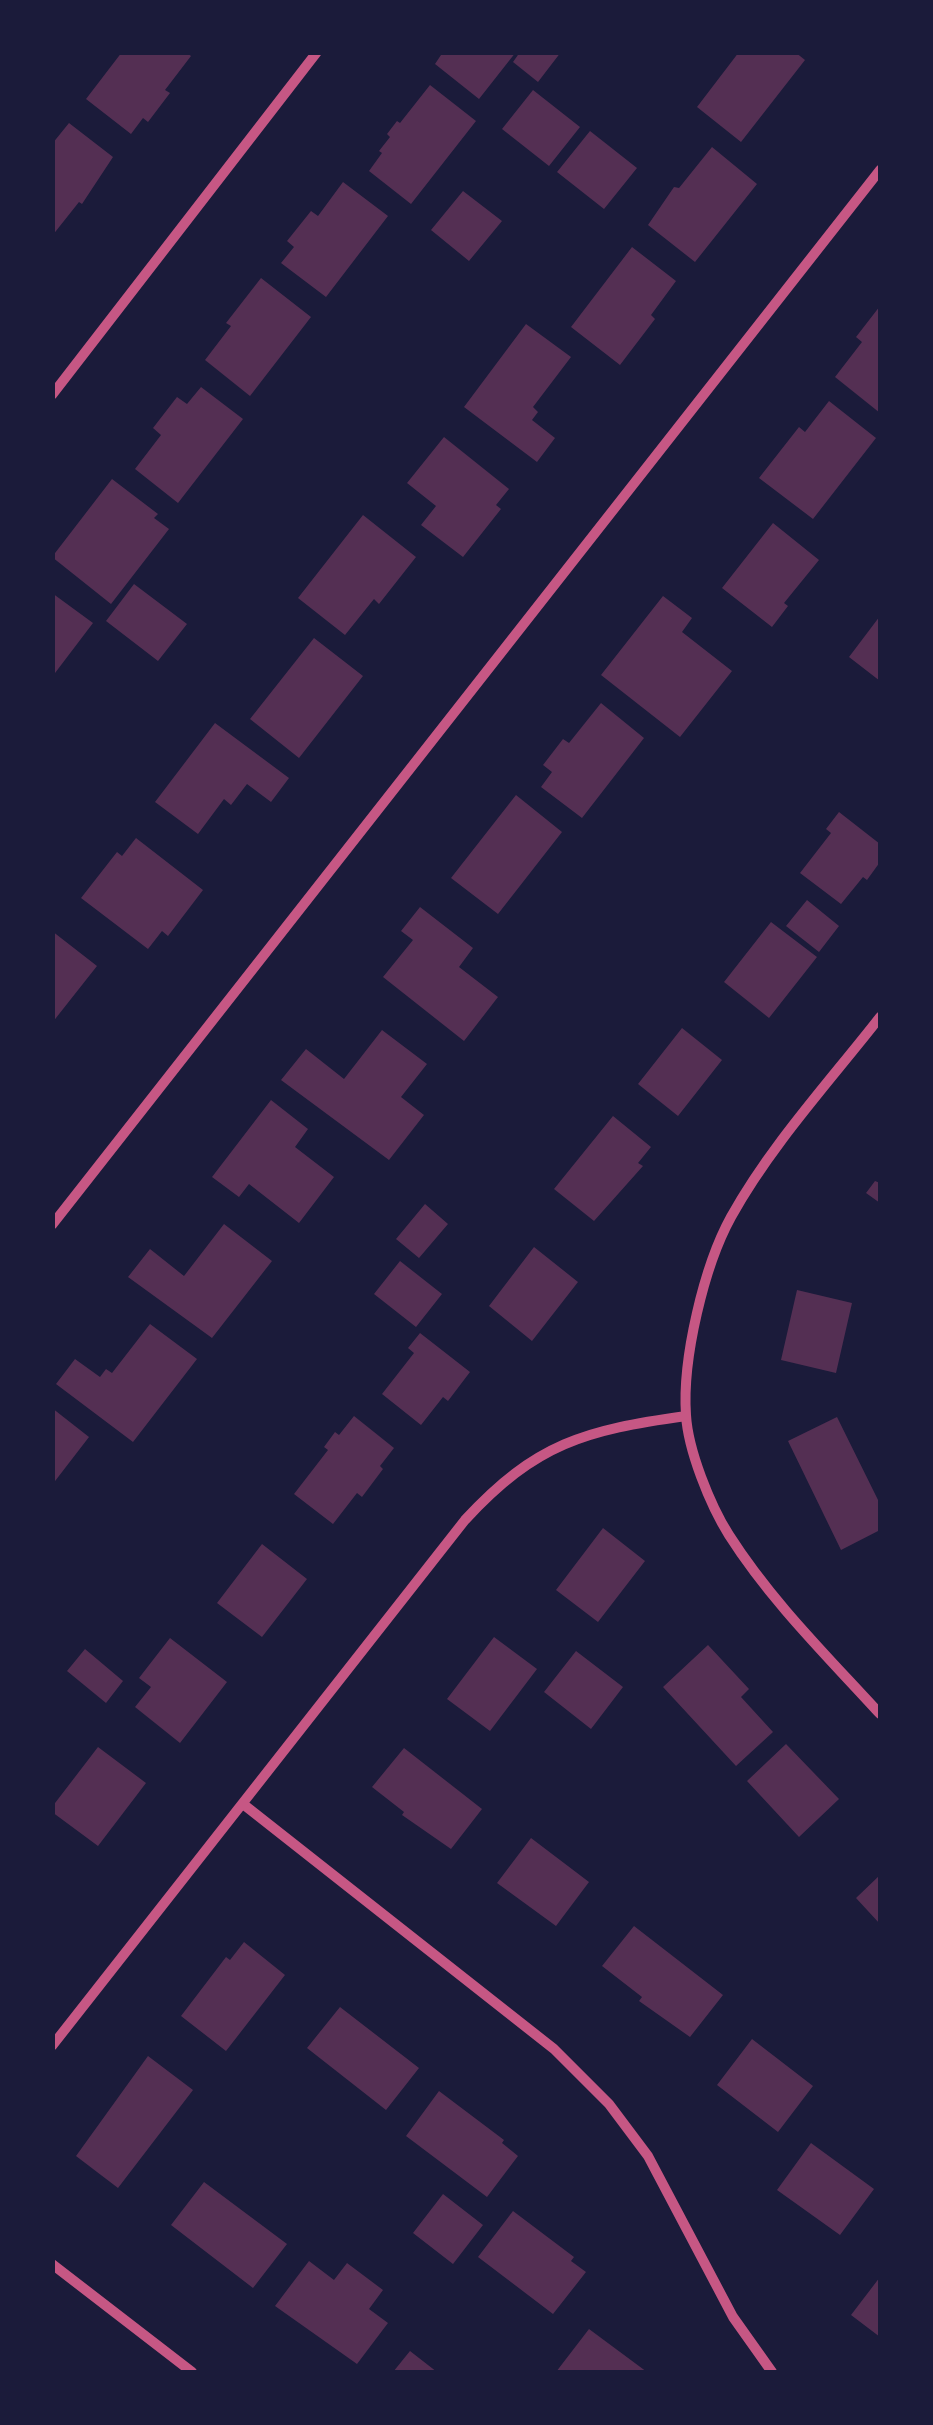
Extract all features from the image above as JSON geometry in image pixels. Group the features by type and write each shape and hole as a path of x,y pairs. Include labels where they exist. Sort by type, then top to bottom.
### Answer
{"street":[{"path":"52,394 318,52"},
{"path":"52,1225 880,170"},
{"path":"880,1017 763,1168 731,1217 712,1259 698,1310 686,1416 699,1471 727,1533 775,1599 880,1714"},
{"path":"52,2046 465,1520 496,1486 528,1462 574,1439 626,1424 686,1416"},
{"path":"243,1804 554,2049 609,2104 648,2156 733,2316 772,2372"},
{"path":"52,2264 192,2372"}],"building":[{"path":"122,52 186,52 191,56 165,90 170,93 148,122 143,118 131,134 86,99"},
{"path":"443,52 516,52 479,99 435,64"},
{"path":"520,52 561,52 538,82 513,62"},
{"path":"739,52 795,52 805,60 741,142 697,107"},
{"path":"430,85 476,121 411,204 369,171 390,137 387,134"},
{"path":"533,90 580,127 549,166 502,129"},
{"path":"69,123 113,157 82,204 79,202 52,236 52,144"},
{"path":"590,131 637,168 604,209 557,172"},
{"path":"712,147 757,184 695,262 648,225 674,187 679,188"},
{"path":"343,182 388,216 326,297 281,263 294,247 287,241 311,211 318,216"},
{"path":"463,191 502,221 469,261 431,230"},
{"path":"632,247 676,281 651,315 655,319 620,365 571,327"},
{"path":"261,278 311,317 250,396 205,360 231,326 226,323"},
{"path":"880,306 880,413 835,377 862,342 856,337"},
{"path":"526,324 571,357 533,407 538,412 532,420 555,438 537,462 464,407"},
{"path":"201,387 243,419 178,503 135,469 161,435 153,428 177,397 187,404"},
{"path":"829,401 876,438 813,519 759,478 799,427 805,432"},
{"path":"444,437 509,489 496,505 501,509 463,557 421,525 436,506 407,483"},
{"path":"112,479 158,514 154,518 169,529 111,604 52,557"},
{"path":"363,515 416,557 379,604 374,599 345,635 298,598"},
{"path":"773,523 819,560 784,603 788,606 772,627 722,588"},
{"path":"134,584 187,624 158,661 106,621"},
{"path":"52,593 93,623 52,677"},
{"path":"663,596 692,618 682,632 732,671 680,737 601,675"},
{"path":"880,616 880,681 849,657"},
{"path":"314,638 363,676 299,758 250,719"},
{"path":"601,703 644,738 582,818 541,787 552,772 543,765 563,739 569,743"},
{"path":"215,723 289,778 271,802 247,784 231,805 224,799 198,834 155,802"},
{"path":"516,795 562,832 498,914 451,878"},
{"path":"839,812 880,844 880,862 841,904 800,873 831,833 826,829"},
{"path":"136,838 203,890 168,936 162,931 148,949 81,898 117,852 122,856"},
{"path":"807,900 839,926 819,952 786,926"},
{"path":"420,907 473,948 459,967 498,997 464,1041 383,977 413,940 401,931"},
{"path":"771,922 817,957 769,1018 724,982"},
{"path":"52,931 97,966 52,1023"},
{"path":"682,1028 722,1060 678,1116 638,1084"},
{"path":"382,1030 427,1064 401,1097 424,1115 389,1160 281,1080 306,1049 344,1079"},
{"path":"271,1100 308,1129 295,1147 334,1177 299,1223 249,1184 239,1197 212,1177"},
{"path":"613,1116 651,1147 638,1163 643,1166 594,1221 554,1189"},
{"path":"875,1181 880,1183 880,1203 866,1193"},
{"path":"425,1204 448,1224 419,1258 396,1239"},
{"path":"224,1224 272,1261 212,1338 128,1277 150,1249 184,1276"},
{"path":"534,1247 578,1282 532,1341 489,1306"},
{"path":"400,1261 442,1294 416,1327 374,1294"},
{"path":"797,1290 852,1303 836,1373 781,1360"},
{"path":"150,1324 197,1359 133,1442 56,1384 75,1359 100,1377 106,1369 112,1373"},
{"path":"420,1333 470,1372 448,1401 443,1397 421,1425 382,1394 414,1353 408,1348"},
{"path":"52,1408 89,1437 52,1485"},
{"path":"354,1416 394,1448 362,1497 357,1493 333,1524 294,1494 328,1450 324,1447 335,1432 339,1435"},
{"path":"837,1417 880,1504 880,1530 841,1550 788,1441"},
{"path":"603,1528 645,1561 598,1622 556,1590"},
{"path":"262,1544 307,1579 262,1637 217,1603"},
{"path":"494,1637 537,1669 490,1731 447,1699"},
{"path":"170,1638 227,1682 180,1743 135,1707 151,1687 139,1678"},
{"path":"708,1645 749,1689 741,1697 773,1732 736,1766 663,1687"},
{"path":"85,1649 123,1681 106,1703 67,1671"},
{"path":"576,1651 623,1687 591,1729 544,1692"},
{"path":"786,1744 839,1799 799,1837 747,1781"},
{"path":"98,1747 146,1783 98,1846 52,1812 52,1807"},
{"path":"404,1748 482,1809 451,1849 402,1815 404,1812 372,1787"},
{"path":"531,1838 589,1882 556,1926 497,1883"},
{"path":"880,1875 880,1924 856,1898"},
{"path":"634,1926 723,1995 690,2037 639,2001 642,1997 602,1966"},
{"path":"244,1942 285,1975 226,2051 181,2016 226,1957 230,1960"},
{"path":"340,2007 419,2068 386,2110 307,2048"},
{"path":"752,2039 813,2086 778,2132 717,2085"},
{"path":"148,2056 193,2090 118,2188 76,2156"},
{"path":"439,2091 504,2140 502,2143 518,2156 487,2197 406,2136"},
{"path":"811,2143 874,2189 840,2235 777,2190"},
{"path":"204,2182 287,2244 253,2288 171,2225"},
{"path":"443,2194 483,2225 453,2264 413,2233"},
{"path":"513,2211 574,2257 571,2261 586,2272 553,2314 478,2257"},
{"path":"309,2261 334,2280 347,2263 383,2290 369,2309 388,2323 357,2364 275,2306"},
{"path":"880,2277 880,2337 851,2315"},
{"path":"589,2329 647,2372 556,2372"},
{"path":"410,2351 437,2372 393,2372"}]}
